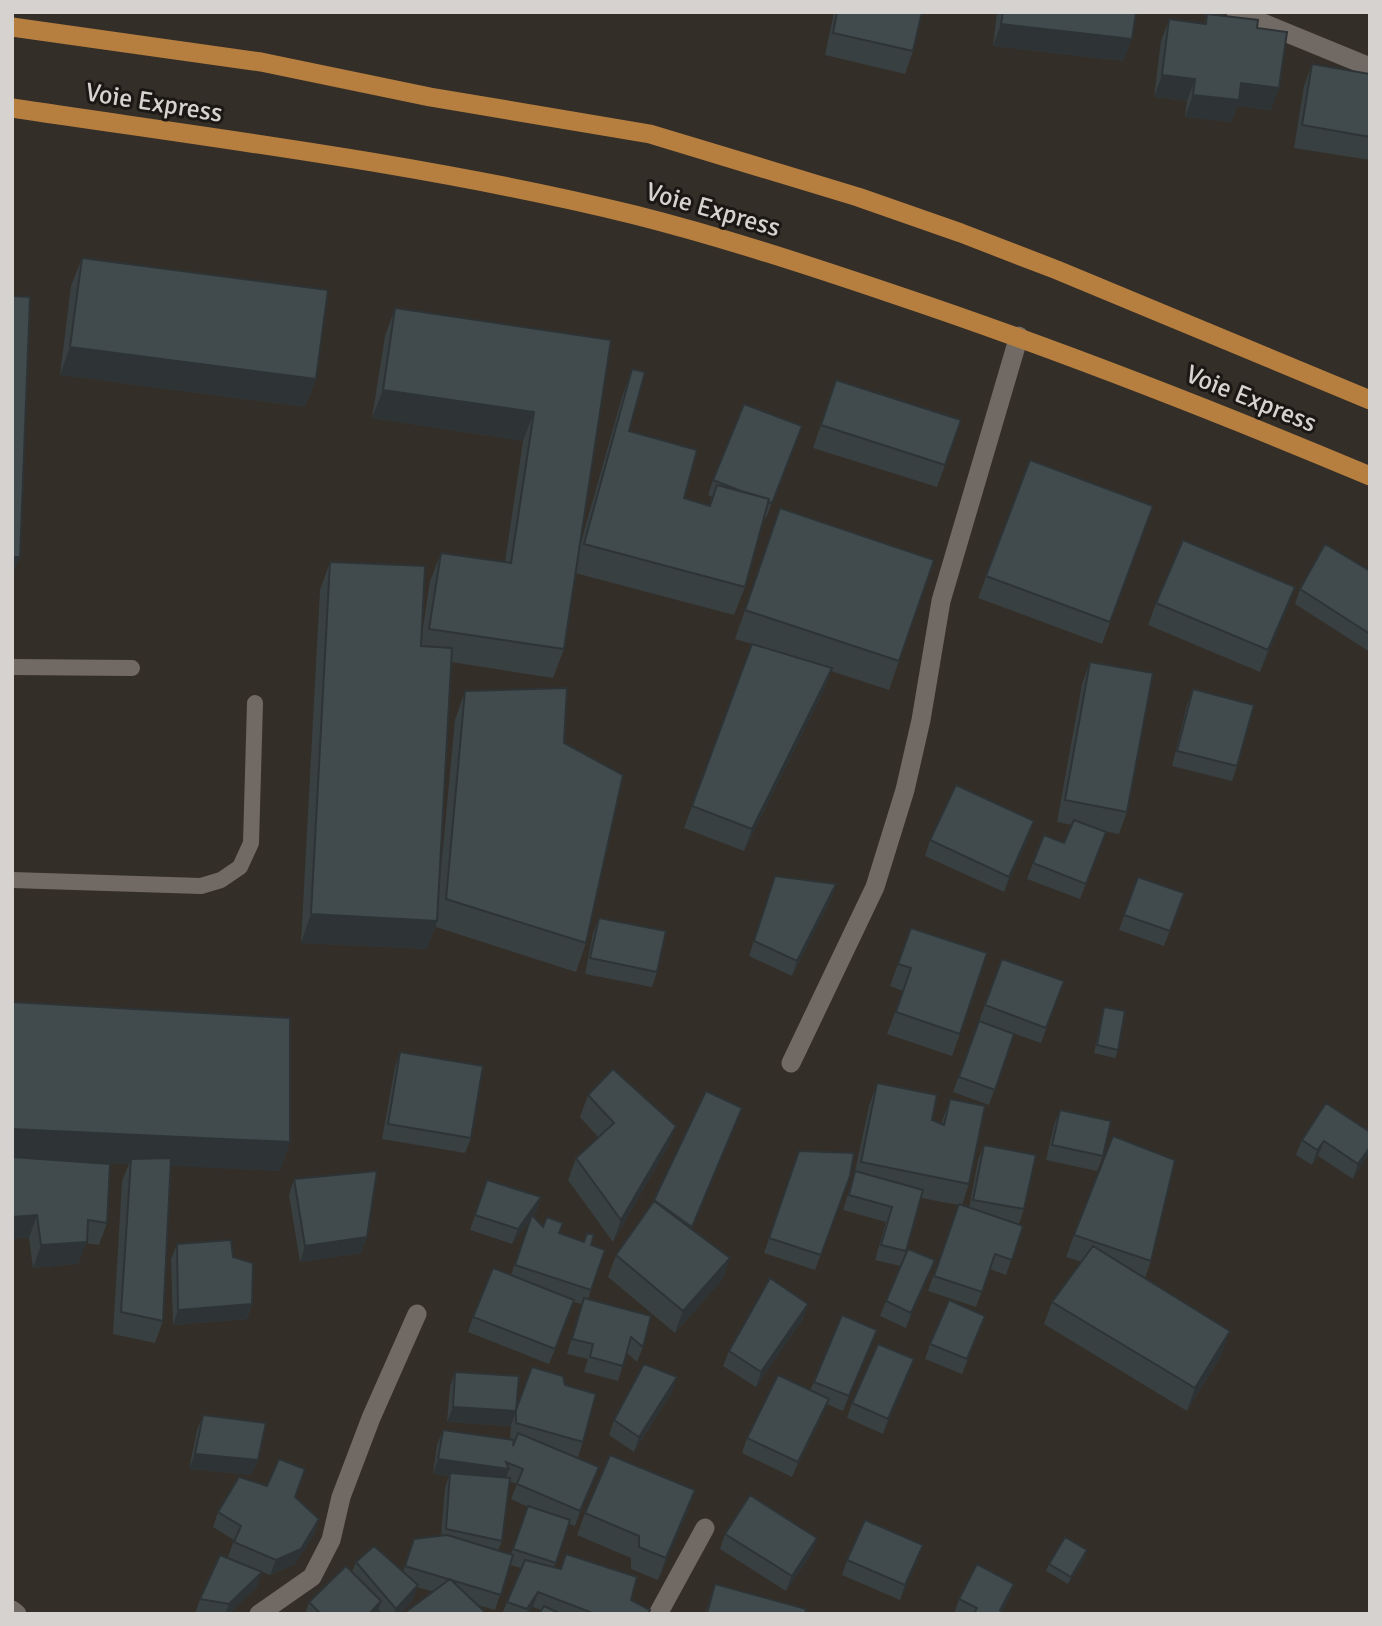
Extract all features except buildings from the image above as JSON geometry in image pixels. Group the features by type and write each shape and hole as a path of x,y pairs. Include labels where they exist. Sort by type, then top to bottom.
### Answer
{"highway":[{"path":"12,27 261,62 430,97 650,134 858,197 961,233 1370,400"},
{"name":"Voie Express","path":"12,108 484,183 635,215 782,257 1019,336 1370,476"}],"street":[{"path":"1236,12 1370,67"},
{"path":"791,1063 875,887 905,790 921,720 941,601 1019,336"},
{"path":"259,1614 312,1577 327,1549 341,1497 370,1418 417,1314"},
{"path":"658,1614 705,1528"},
{"path":"12,1610 17,1614"}],"lane":[{"path":"12,667 132,668"},
{"path":"12,880 201,886 220,880 240,867 251,843 255,703"}]}
